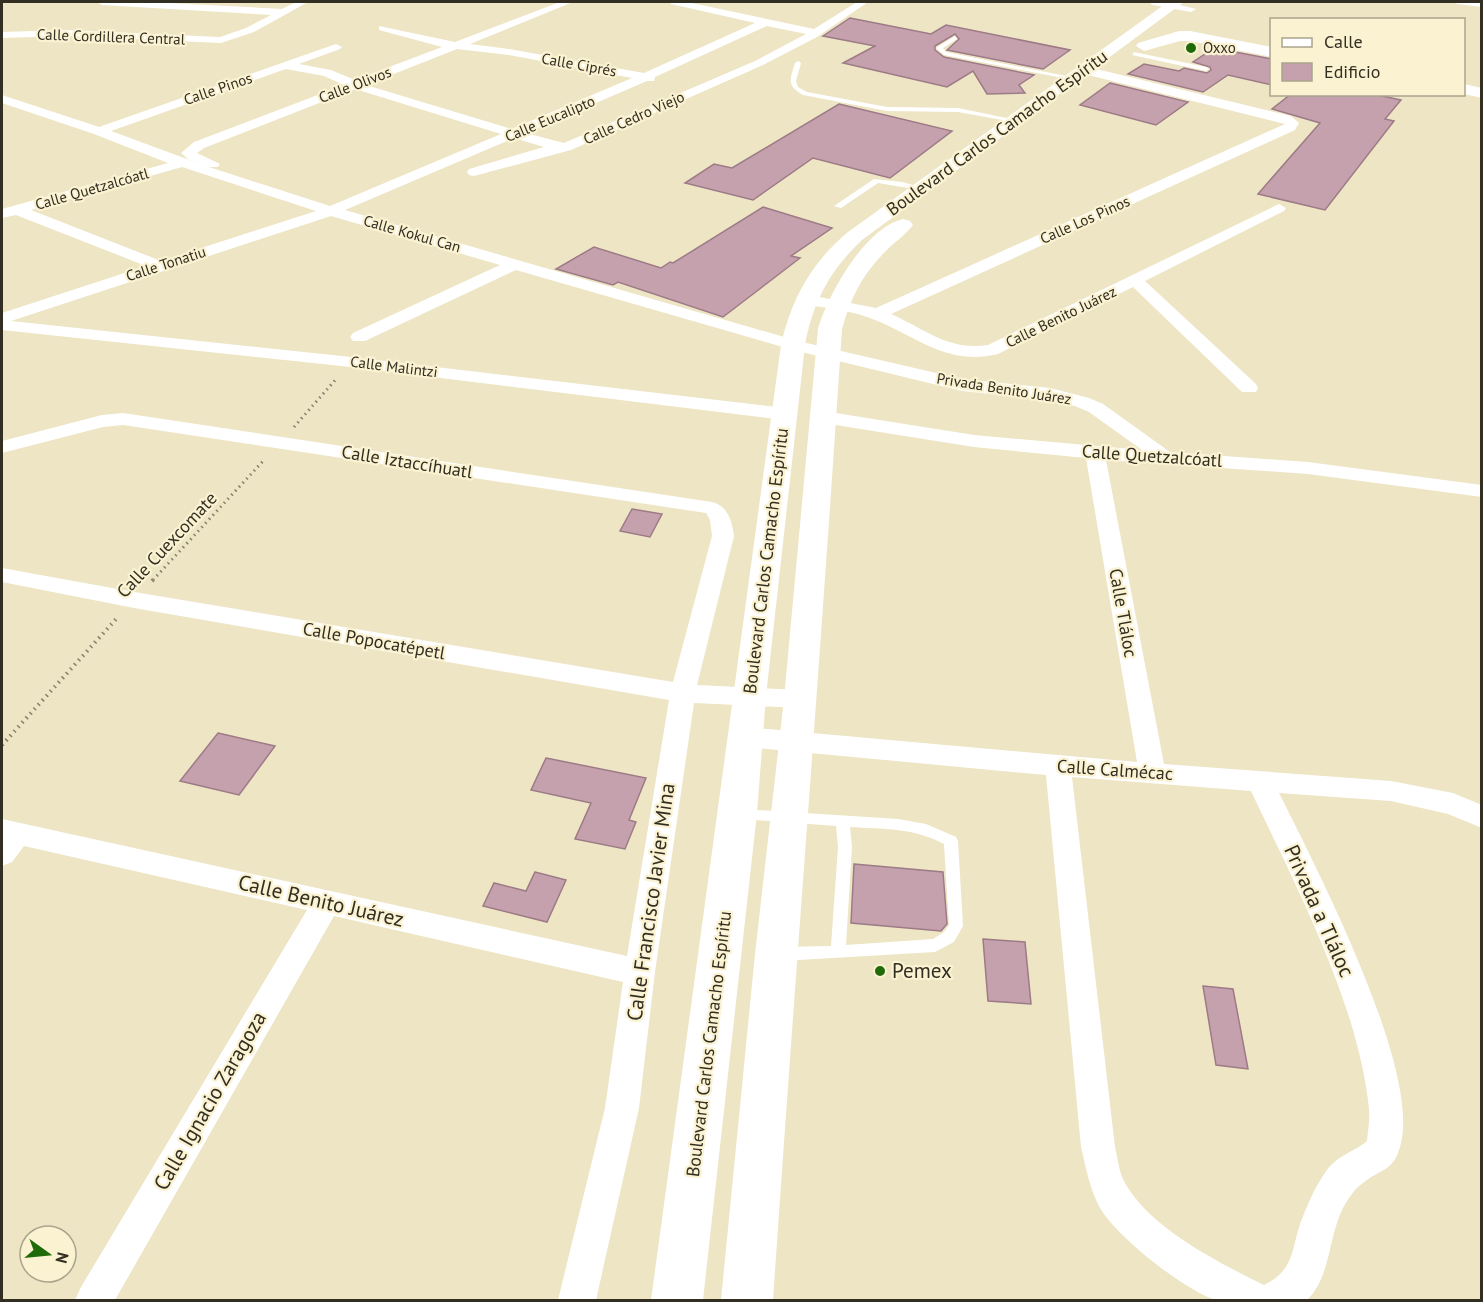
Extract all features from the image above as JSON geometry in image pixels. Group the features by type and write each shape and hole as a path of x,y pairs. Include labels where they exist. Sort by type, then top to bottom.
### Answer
{"main road":[{"path":"1171,21 1270,45"},
{"path":"1171,21 1270,51"},
{"name":"Boulevard Carlos Camacho Espíritu","path":"676,1300 738,813 749,696 793,345 804,299 821,272 842,247 1013,120 1171,21"},
{"name":"Boulevard Carlos Camacho Espíritu","path":"747,1300 776,954 801,699 830,329 836,305 866,258 879,244 1088,74"},
{"path":"1465,89 1482,93"}],"street":[{"path":"102,2 239,5 283,12 303,2"},
{"name":"Calle Olivos","path":"225,177 225,170 222,167 194,158 188,153 199,145 568,2"},
{"path":"675,2 815,33"},
{"name":"Calle Cedro Viejo","path":"286,65 327,73 370,91 559,147 573,145 759,63 815,33 863,2"},
{"path":"143,18 164,3"},
{"name":"Calle Cordillera Central","path":"2,35 65,33 221,40 250,30 283,12"},
{"name":"Calle Eucalipto","path":"331,211 646,77 768,21"},
{"name":"Calle Ciprés","path":"383,28 458,46 540,57 646,77 699,90"},
{"name":"Calle Pinos","path":"99,131 336,46"},
{"name":"Calle Los Pinos","path":"877,315 1290,127 1292,123 1286,119 1088,74"},
{"name":"Calle Kokul Can","path":"2,99 99,131 182,164 331,211 793,345 828,353"},
{"path":"474,172 559,147"},
{"name":"Calle Quetzalcóatl","path":"9,212 182,164"},
{"path":"2,204 9,212 160,266"},
{"name":"Calle Benito Juárez","path":"804,299 877,315 949,350 972,354 992,350 1136,281 1279,208"},
{"name":"Calle Tonatiu","path":"2,318 331,211"},
{"path":"359,337 515,264"},
{"path":"1136,281 1250,388"},
{"name":"Calle Malintzi","path":"2,325 351,362 785,414"},
{"name":"Privada Benito Juárez","path":"828,353 962,385 1050,394 1082,402 1096,408 1165,458"},
{"name":"Calle Quetzalcóatl","path":"823,417 974,441 1095,453 1308,468 1482,491"},
{"name":"Calle Iztaccíhuatl","path":"2,447 102,421 123,419 712,508"},
{"name":"Calle Tláloc","path":"1095,453 1152,773"},
{"name":"Calle Francisco Javier Mina","path":"577,1300 622,1108 640,972 683,693 723,536 722,522 712,508"},
{"name":"Calle Popocatépetl","path":"2,575 134,600 683,693 801,699"},
{"name":"Calle Calmécac","path":"745,737 797,740 1058,766 1391,790 1453,804 1482,817"},
{"path":"1058,766 1098,1147 1112,1195 1142,1230 1218,1283 1255,1300"},
{"name":"Privada a Tláloc","path":"1260,782 1338,951 1371,1042 1382,1083 1386,1119 1384,1147 1371,1161 1352,1169 1336,1187 1321,1216 1304,1275 1294,1290 1274,1300"},
{"name":"Calle Benito Juárez","path":"7,839 327,902 640,972"},
{"name":"Calle Ignacio Zaragoza","path":"94,1300 327,902"}],"lane":[{"path":"1457,2 1482,5"},
{"path":"1171,21 1206,69"},
{"path":"955,38 939,48 944,53 1088,74"},
{"path":"798,63 793,81 795,88 805,94 887,109 958,110 1013,120"},
{"path":"838,206 877,181 902,183 920,189"},
{"path":"738,813 924,829 940,833 951,841 956,926 949,937 935,945 776,954"},
{"path":"838,952 845,847 843,821"}],"path":[{"name":"Calle Cuexcomate","path":"2,745 280,443 351,362"}],"building":[{"path":"850,18 931,34 946,25 1070,50 1043,69 947,50 959,39 955,34 935,46 935,50 944,57 1034,75 1019,85 1025,93 987,94 973,71 947,87 843,63 875,46 823,36"},
{"path":"1214,48 1270,59 1270,85 1228,75 1203,92 1128,74 1144,64 1179,71 1184,68 1207,73 1211,70 1210,67 1193,62"},
{"path":"1110,83 1188,102 1156,125 1080,105"},
{"path":"1288,96 1382,96 1401,100 1385,119 1394,121 1325,210 1258,194 1320,123 1272,109"},
{"path":"839,104 952,131 890,178 813,158 753,200 685,183 714,164 732,168"},
{"path":"763,207 832,228 791,256 800,258 723,317 618,282 613,285 556,269 594,247 661,268 670,262 673,263"},
{"path":"632,509 662,514 650,537 620,531"},
{"path":"218,733 275,746 239,795 180,781"},
{"path":"546,758 646,778 629,820 636,822 625,849 575,839 591,803 531,790"},
{"path":"854,864 943,872 947,924 941,931 851,923"},
{"path":"535,872 566,880 547,922 483,906 494,883 526,891"},
{"path":"983,939 1025,942 1031,1004 988,1001"},
{"path":"1203,986 1233,989 1248,1069 1216,1065"}],"place":[{"name":"Oxxo","path":"1191,48"},
{"name":"Pemex","path":"880,971"}]}
